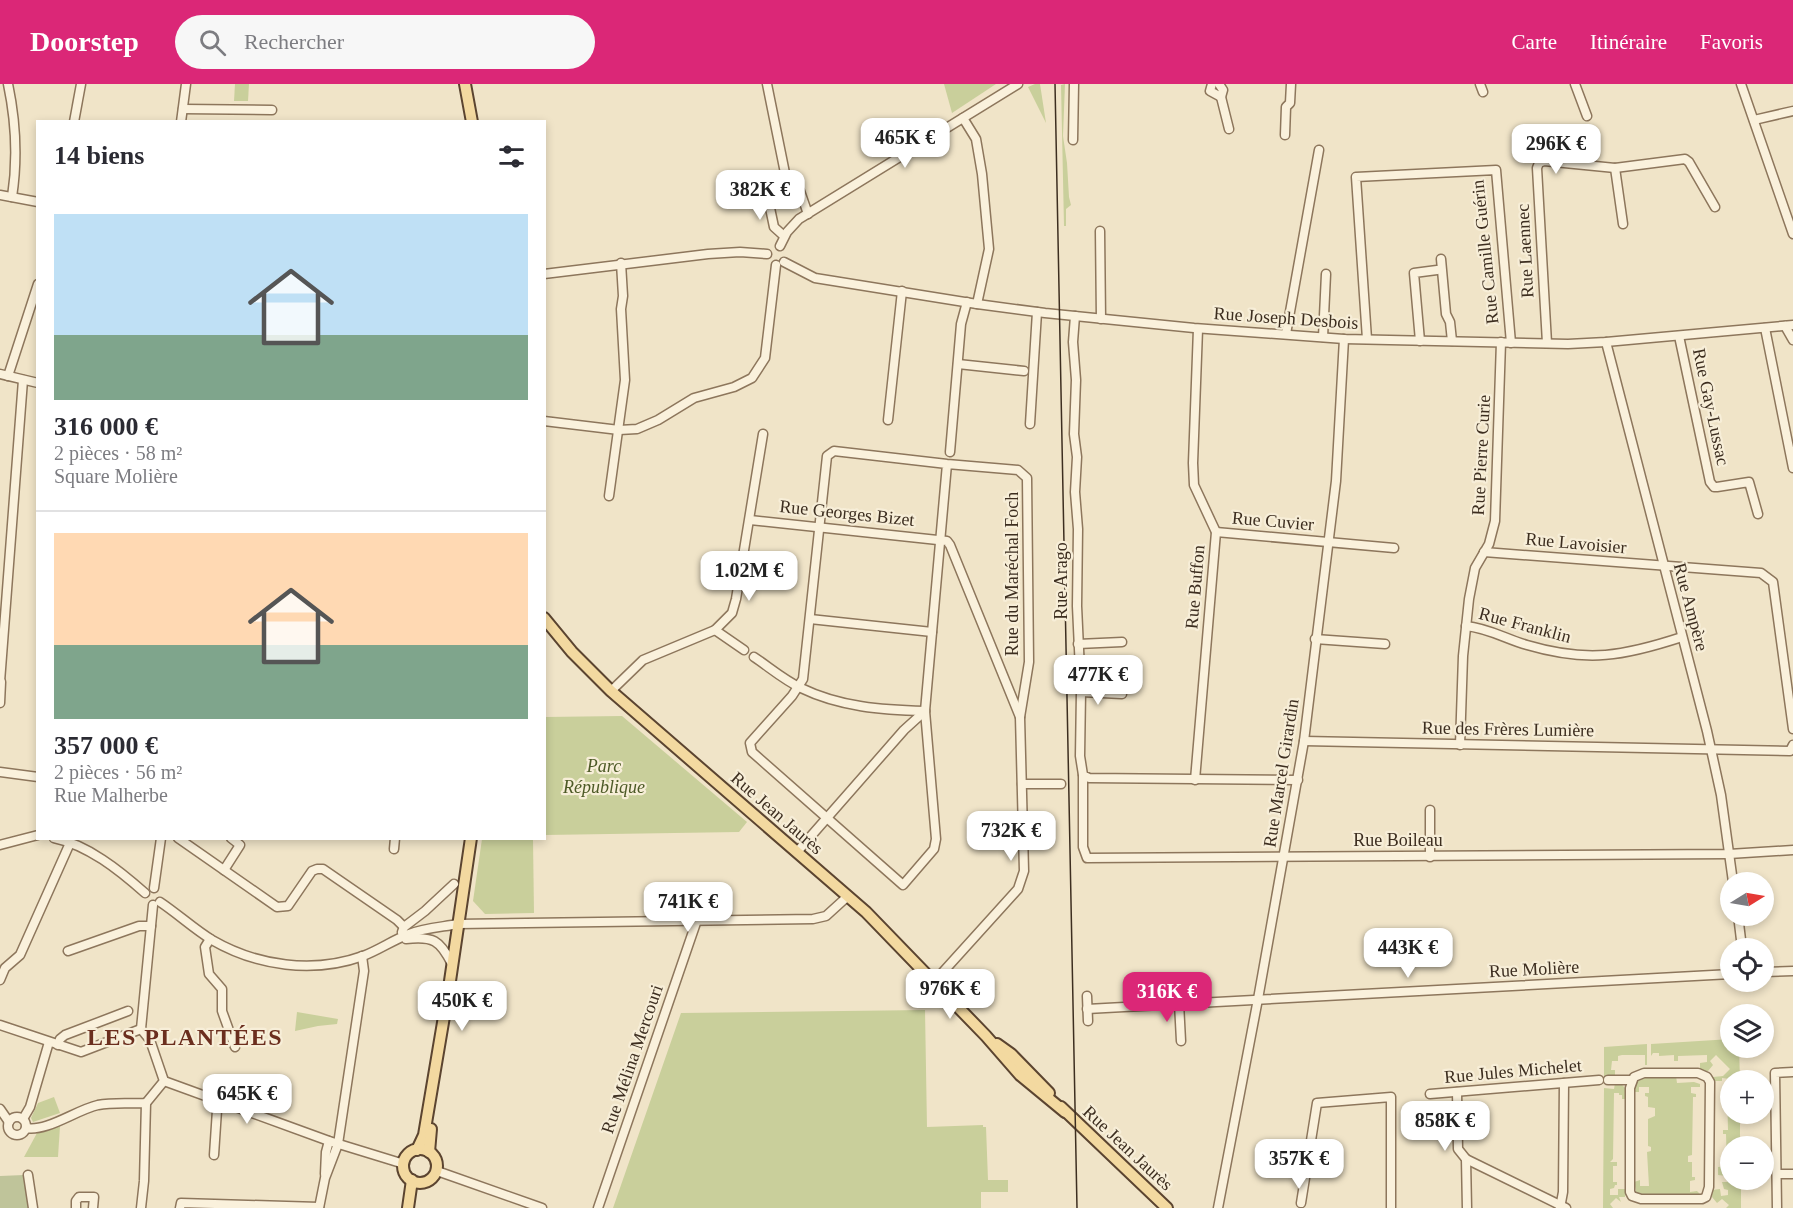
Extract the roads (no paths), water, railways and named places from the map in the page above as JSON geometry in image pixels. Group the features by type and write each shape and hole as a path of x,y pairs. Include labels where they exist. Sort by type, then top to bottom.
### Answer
{"main road":[{"path":"465,84 472,120"},
{"name":"Rue Jean Jaurès","path":"546,620 572,652 611,692 866,912 986,1036 1011,1054 1065,1112 1167,1208"},
{"path":"417,1150 429,1152 436,1160 436,1172 431,1179 417,1182 405,1173 404,1164 408,1155 417,1150 424,1135 471,840"},
{"path":"429,1152 429,1136 457,974 458,924"},
{"path":"408,1208 417,1182"},
{"path":"415,1208 417,1182"}],"street":[{"path":"8,84 16,129 16,174 12,197"},
{"path":"74,120 81,84"},
{"path":"181,120 186,84"},
{"path":"767,84 785,173 800,192 808,214"},
{"path":"780,246 792,225 808,214 1017,84"},
{"path":"1073,140 1074,84"},
{"path":"1212,84 1210,91 1221,97"},
{"path":"1220,84 1229,129"},
{"path":"1285,135 1286,107 1290,103 1290,84"},
{"path":"1575,84 1587,116"},
{"path":"1741,84 1793,234"},
{"path":"183,109 272,110"},
{"path":"1754,120 1793,111"},
{"path":"963,118 976,139 982,174 989,249 977,304"},
{"path":"1286,334 1319,150"},
{"name":"Rue Laennec","path":"1547,343 1537,168 1539,164 1544,161 1615,168 1685,159 1689,162 1715,207"},
{"path":"1615,168 1623,224"},
{"name":"Rue Camille Guérin","path":"1367,339 1356,177 1496,170 1506,343"},
{"path":"766,189 774,227 784,236"},
{"path":"0,195 36,202"},
{"path":"1100,231 1101,319"},
{"path":"546,422 618,430 648,426 694,398 734,387 752,378 765,358 780,263 786,253 780,246 773,246 767,254"},
{"path":"546,274 725,252 767,254"},
{"path":"767,254 770,263 780,263"},
{"path":"1441,259 1446,314 1450,322 1452,341"},
{"path":"609,496 625,380 621,263"},
{"name":"Rue Joseph Desbois","path":"780,263 815,278 977,304 1198,329 1344,339 1506,343 1606,342 1789,326"},
{"path":"1420,340 1414,273 1437,270"},
{"path":"1323,337 1326,274"},
{"path":"36,289 4,375 36,383"},
{"path":"888,420 902,291"},
{"path":"950,452 961,324 967,302"},
{"path":"1030,424 1037,312"},
{"name":"Rue Arago","path":"1075,316 1073,342 1076,380 1075,492 1079,582 1080,756 1083,775"},
{"path":"1789,326 1793,340"},
{"path":"1765,328 1793,468"},
{"name":"Rue Buffon","path":"1196,780 1216,532 1194,485 1198,329"},
{"name":"Rue Gay-Lussac","path":"1679,336 1710,482 1714,487 1749,482 1758,514"},
{"name":"Rue Marcel Girardin","path":"1218,1208 1304,741 1336,481 1344,339"},
{"name":"Rue Ampère","path":"1606,342 1711,749 1721,795 1732,872"},
{"name":"Rue Pierre Curie","path":"1460,745 1468,599 1475,568 1492,533 1496,510 1506,343"},
{"path":"958,364 1024,371"},
{"path":"0,702 23,380"},
{"path":"611,692 643,660 715,630 732,613 750,520 763,434"},
{"name":"Rue du Maréchal Foch","path":"799,687 803,679 827,456 834,451 1018,470 1027,478 1029,662 1020,717"},
{"path":"799,687 750,743 752,752 903,885 934,849 936,839 925,711 947,464"},
{"name":"Rue Georges Bizet","path":"750,520 940,539"},
{"name":"Rue Cuvier","path":"1216,532 1394,548"},
{"path":"933,983 1018,889 1024,871 1020,717 950,545 947,541 940,539"},
{"name":"Rue Lavoisier","path":"1484,552 1761,573 1773,582 1793,729"},
{"path":"810,620 932,632"},
{"name":"Rue Franklin","path":"1466,626 1482,628 1506,639 1572,655 1623,654 1682,637"},
{"path":"715,630 744,650"},
{"path":"1315,639 1385,644"},
{"path":"1078,644 1122,642"},
{"path":"753,657 799,687 828,700 874,709 925,711"},
{"path":"1081,692 1119,692 1122,694"},
{"path":"797,852 904,730 925,711"},
{"name":"Rue des Frères Lumière","path":"1304,741 1790,751 1793,745"},
{"path":"0,772 36,777"},
{"path":"1083,775 1089,778 1298,780"},
{"name":"Rue Boileau","path":"1083,775 1083,847 1087,858 1729,854 1793,850"},
{"path":"1022,784 1061,784"},
{"path":"1430,810 1430,856"},
{"path":"0,845 36,836"},
{"path":"60,840 103,860 145,893 146,901 156,904 210,939 256,960 292,965 327,965 362,956 421,930 458,924 820,918 831,913 848,896"},
{"path":"154,888 161,840"},
{"path":"181,840 277,908 288,906 312,871 323,869 404,927"},
{"path":"224,870 240,845 234,840"},
{"path":"394,849 395,840"},
{"path":"0,980 5,968 20,955 70,843"},
{"path":"398,939 404,927 454,884"},
{"path":"145,893 154,888"},
{"path":"154,888 161,893 151,926 141,1029 150,1040 164,1081"},
{"name":"Rue Mélina Mercouri","path":"598,1208 697,920"},
{"path":"68,951 145,924 151,926"},
{"path":"398,939 425,938 438,943 445,949 452,964"},
{"path":"210,939 205,947 209,974 222,989 222,1011 235,1047"},
{"path":"180,1208 181,1203 319,1208 364,971 362,956"},
{"path":"1774,971 1793,970"},
{"name":"Rue Molière","path":"1087,1009 1720,975"},
{"path":"1087,996 1088,1021"},
{"path":"1179,1004 1181,1041"},
{"path":"26,1128 23,1119 30,1107 53,1044 65,1035 128,1011"},
{"path":"0,1025 81,1052 141,1029"},
{"path":"1777,1208 1775,1073 1793,1072"},
{"name":"Rue Jules Michelet","path":"1430,1094 1604,1080 1632,1080 1644,1073 1698,1073 1707,1077 1710,1082 1708,1192 1702,1199 1673,1204"},
{"path":"1632,1080 1630,1088 1630,1192 1636,1198 1673,1204"},
{"path":"164,1081 333,1143 404,1164"},
{"path":"141,1208 146,1103 164,1081"},
{"path":"1457,1092 1458,1149 1466,1159 1562,1207 1564,1083"},
{"path":"1302,1206 1317,1103 1391,1097 1391,1208"},
{"path":"214,1155 217,1110 220,1101"},
{"path":"26,1128 44,1126 98,1106 146,1103"},
{"path":"0,1109 9,1122 10,1131 14,1134 22,1134 26,1128"},
{"path":"9,1122 16,1117 23,1119"},
{"path":"1466,1159 1467,1208"},
{"path":"436,1172 542,1208"},
{"path":"28,1174 33,1208"},
{"path":"1777,1174 1793,1174"},
{"path":"76,1208 76,1201 79,1197 84,1196 94,1197 93,1208"}],"tram line":[{"path":"1055,84 1077,1208"}],"district":[{"name":"LES PLANTÉES","path":"185,1037"}],"park label":[{"name":"Parc République","path":"604,776"}]}
